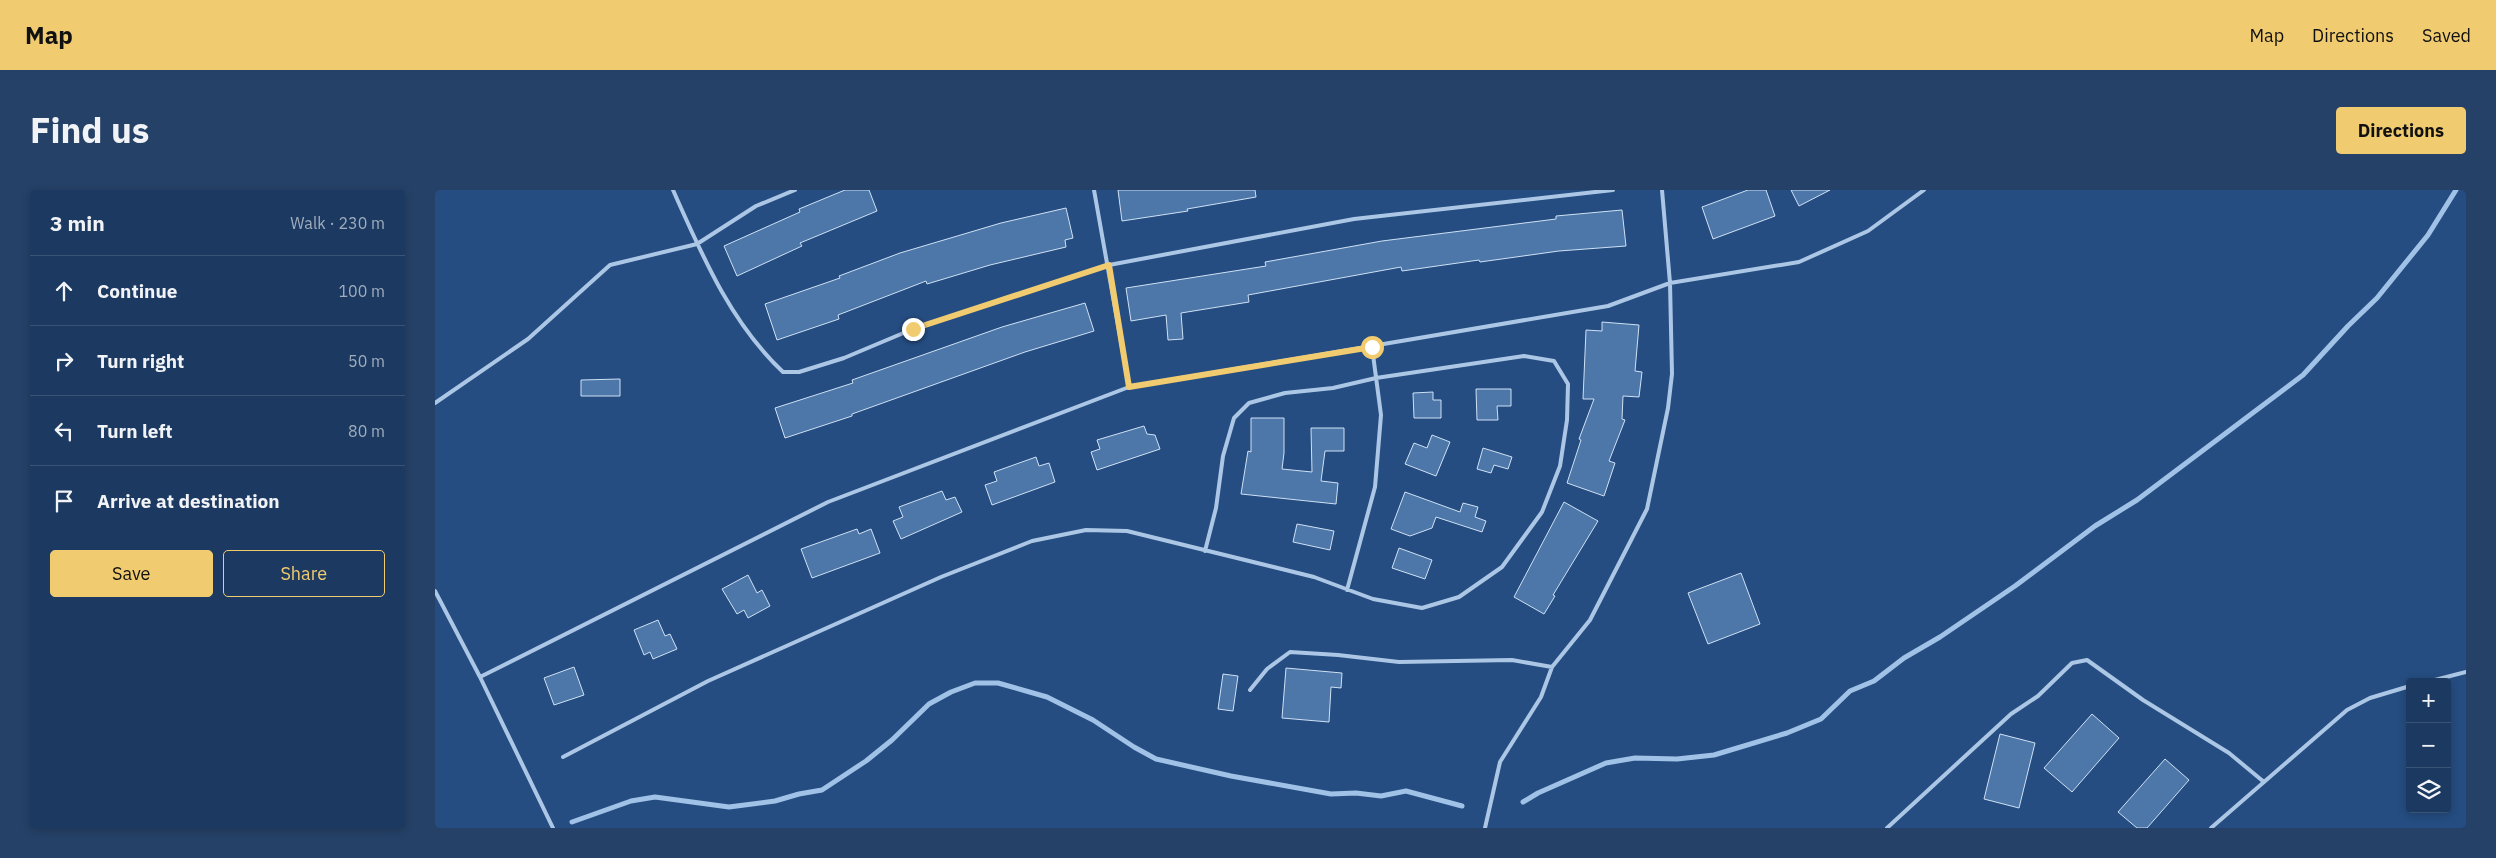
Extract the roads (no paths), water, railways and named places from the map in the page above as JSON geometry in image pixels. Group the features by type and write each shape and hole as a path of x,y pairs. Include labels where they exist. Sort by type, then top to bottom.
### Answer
{"lane":[{"path":"673,190 723,297 761,352 783,372 799,372 844,358 913,329 1109,265 1354,219 1613,190"},
{"path":"435,403 528,339 610,265 697,244 756,206 795,190"},
{"path":"1094,190 1109,265 1129,387"},
{"path":"1485,828 1500,762 1541,696 1552,667 1590,620 1647,508 1668,408 1672,374 1670,283 1662,190"},
{"path":"480,676 828,502 1129,387 1608,306 1670,283 1799,262 1868,231 1925,190"},
{"path":"1347,590 1375,488 1381,414 1372,347"},
{"path":"563,756 708,681 941,577 1032,541 1087,530 1127,531 1205,551 1314,578 1373,599 1421,608 1459,597 1502,567 1542,512 1559,466 1567,420 1568,384 1554,361 1524,356 1376,378 1333,388 1285,393 1249,404 1234,418 1223,456 1216,508 1205,551"},
{"path":"435,591 480,676 553,828"},
{"path":"1250,690 1267,669 1290,652 1339,654 1399,662 1512,660 1552,667"},
{"path":"1887,828 2011,714 2038,696 2072,663 2087,660 2143,700 2229,753 2264,782"},
{"path":"2443,678 2466,672"},
{"path":"2211,828 2347,710 2370,698 2406,687"}],"waterway":[{"path":"1523,802 1538,793 1606,763 1635,758 1677,759 1714,755 1787,733 1821,719 1850,691 1874,681 1904,658 1940,637 2015,586 2095,526 2137,500 2303,375 2348,326 2377,298 2428,235 2456,190"},
{"path":"572,822 631,801 655,797 729,807 775,801 822,790 866,761 892,740 929,704 951,692 975,683 998,683 1047,697 1093,720 1156,759 1231,776 1331,794 1356,793 1381,796 1406,791 1462,806"}]}
